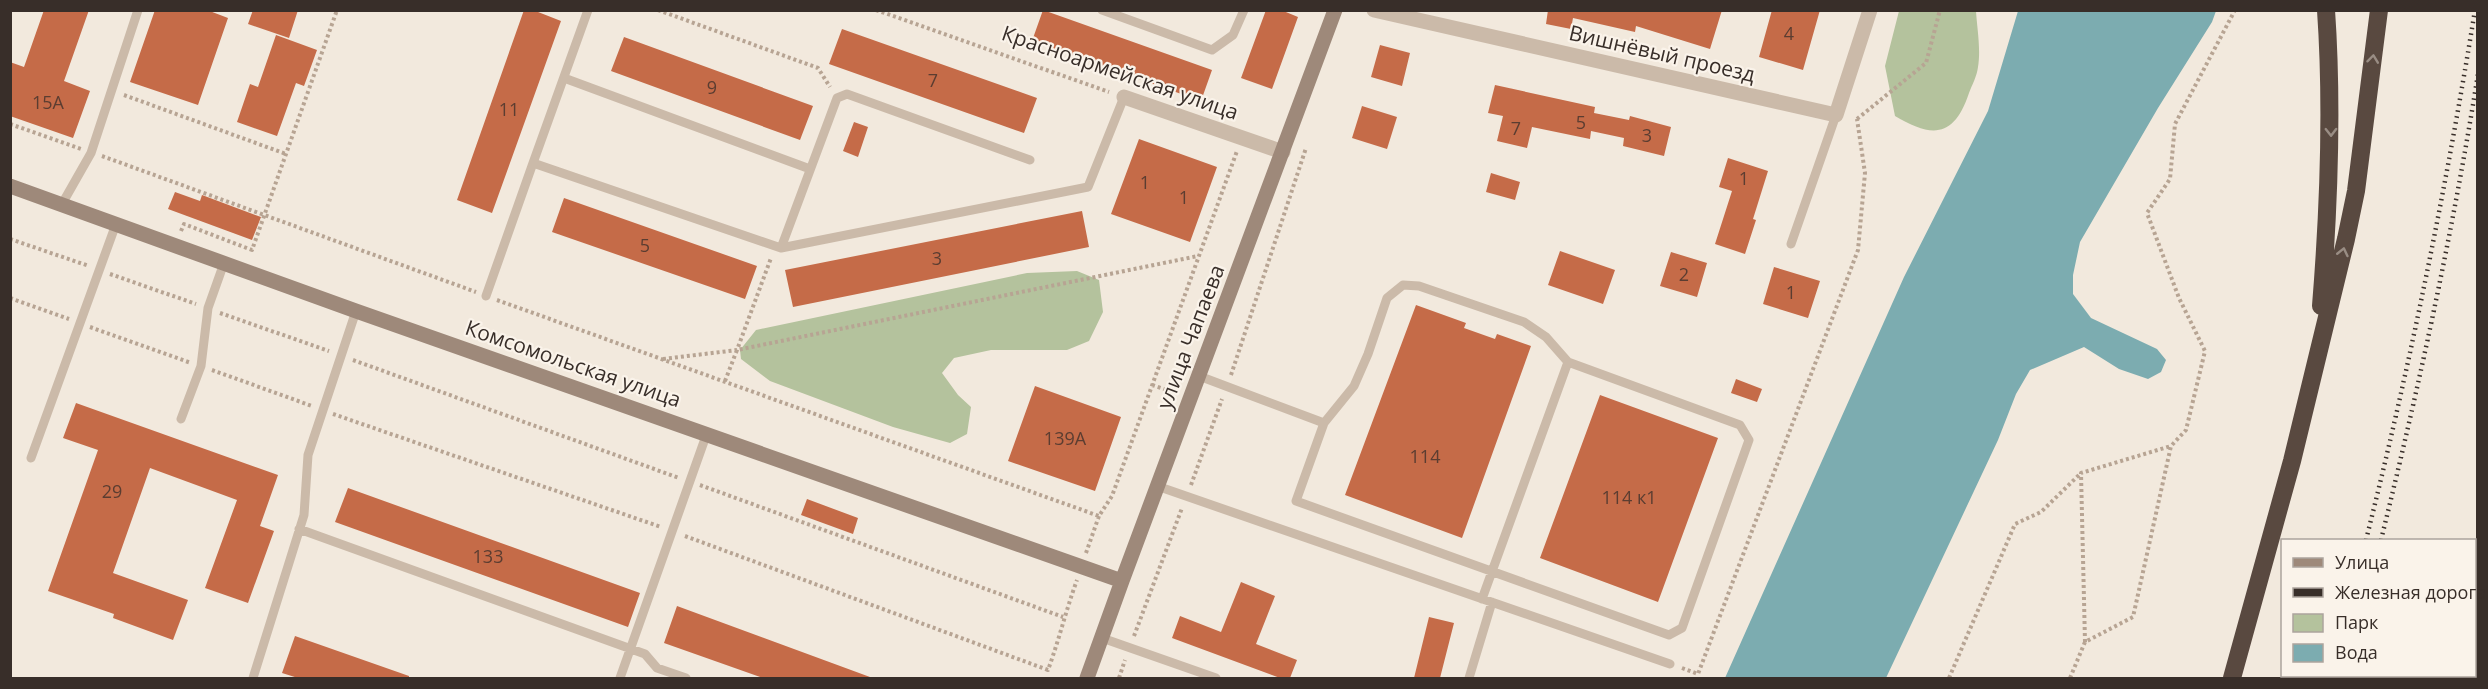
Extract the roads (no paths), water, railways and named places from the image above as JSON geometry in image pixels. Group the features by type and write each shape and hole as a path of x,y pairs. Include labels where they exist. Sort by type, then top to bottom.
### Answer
{"highway":[{"path":"2310,391 2319,332 2329,198 2330,66 2326,10"},
{"path":"2232,678 2310,391 2356,191 2379,10"}],"main road":[{"name":"улица Чапаева","path":"1087,678 1283,152 1333,11"},
{"name":"Комсомольская улица","path":"10,186 356,311 1122,580"}],"street":[{"name":"Вишнёвый проезд","path":"1374,10 1836,115"},
{"path":"1836,115 1870,10"},
{"name":"Красноармейская улица","path":"1124,97 1283,152"}],"lane":[{"path":"62,204 92,153 138,10"},
{"path":"486,296 588,10"},
{"path":"1102,10 1212,50 1233,35 1244,10"},
{"path":"564,78 810,169"},
{"path":"778,247 837,98 847,94 1030,160"},
{"path":"533,163 778,247 1088,187 1124,97"},
{"path":"1791,244 1836,115"},
{"path":"32,458 116,224"},
{"path":"181,419 201,366 208,308 224,263"},
{"path":"1403,285 1419,286 1524,322 1546,337 1568,363 1740,425 1749,440 1682,628 1669,636 1296,501 1324,423 1354,386 1368,354 1387,298 1403,285"},
{"path":"253,678 304,516 308,455 356,311"},
{"path":"1469,678 1492,571 1568,363"},
{"path":"1199,376 1324,423"},
{"path":"620,678 707,433"},
{"path":"1157,486 1186,498 1670,664"},
{"path":"299,529 645,654 657,668 686,678"},
{"path":"1102,638 1216,678"}],"water":[{"path":"2018,11 2216,11 2212,22 2158,108 2080,242 2073,275 2073,294 2091,318 2157,349 2166,360 2161,372 2148,379 2119,369 2084,347 2030,370 2016,394 1998,440 1886,678 1725,678 1904,277 1988,111"}],"railway":[{"path":"2366,539 2398,409 2426,276 2475,10"},
{"path":"2381,539 2434,308 2458,191 2478,74"}]}
